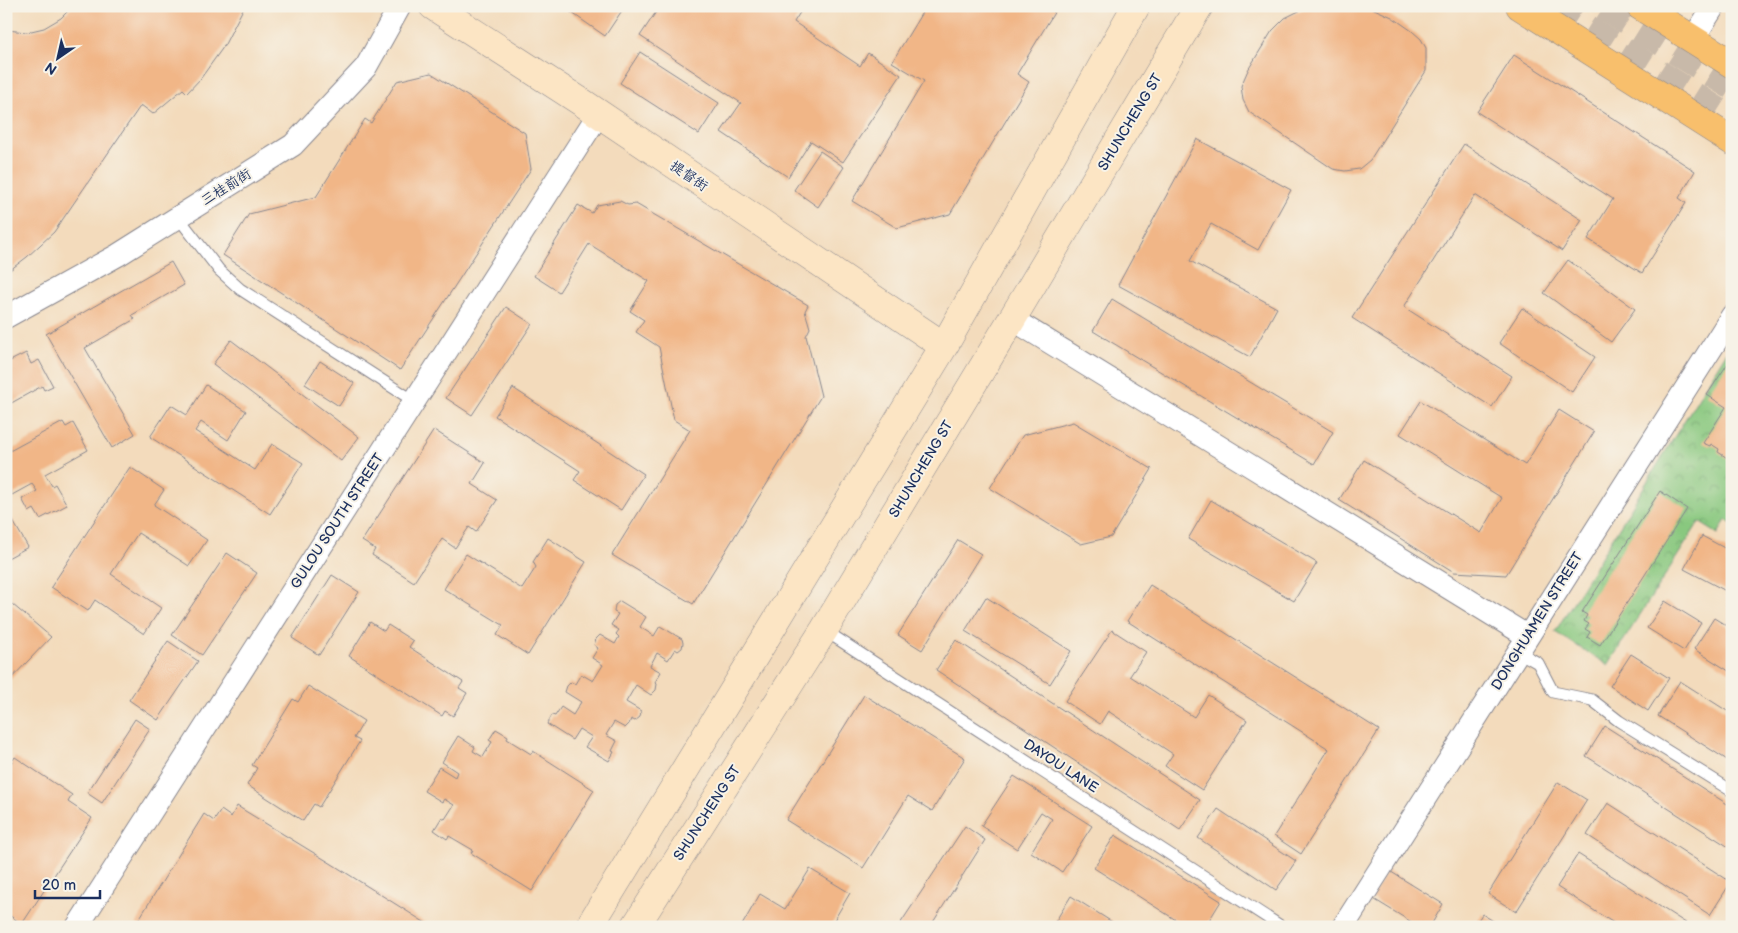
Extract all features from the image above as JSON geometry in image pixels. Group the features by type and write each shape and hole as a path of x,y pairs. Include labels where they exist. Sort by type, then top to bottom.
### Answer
{"main road":[{"name":"提督街","path":"433,6 944,346"},
{"path":"590,927 944,346 1136,6"},
{"name":"SHUNCHENG ST","path":"635,927 824,630 1199,6"},
{"path":"1520,6 1732,141"},
{"path":"1640,6 1732,64"}],"street":[{"name":"三桂前街","path":"6,317 118,255 293,145 366,67 400,6"},
{"path":"1693,39 1714,6"},
{"name":"GULOU SOUTH STREET","path":"77,927 598,115"},
{"name":"DONGHUAMEN STREET","path":"1343,927 1732,316"},
{"path":"1012,319 1522,644"}],"lane":[{"path":"178,217 219,270 240,289 414,401"},
{"name":"DAYOU LANE","path":"824,630 1282,927"},
{"path":"1522,644 1538,663 1553,692 1592,700 1619,721 1732,791"}],"green space":[{"path":"1732,343 1732,524 1726,520 1718,534 1699,522 1608,665 1555,632"}],"building":[{"path":"73,6 244,7 224,46 201,78 187,93 183,89 153,114 141,105 54,232 6,273 6,30 27,32 44,28 61,18"},
{"path":"562,6 625,6 605,36"},
{"path":"660,6 804,6 794,22 860,66 868,53 901,75 843,162 811,141 788,177 721,132 741,103 640,36"},
{"path":"926,6 1058,6 1017,74 1029,82 950,214 897,228 852,201 924,81 892,62"},
{"path":"1309,6 1372,8 1392,17 1412,31 1421,39 1426,48 1426,71 1370,160 1359,169 1345,171 1333,169 1249,112 1243,100 1241,86 1248,70 1272,31 1285,18"},
{"path":"640,52 719,103 699,134 620,83"},
{"path":"1514,55 1695,171 1679,198 1686,203 1642,273 1588,239 1613,199 1477,112"},
{"path":"431,73 525,133 531,169 400,370 223,255 249,214 316,197 365,119 371,123 397,81"},
{"path":"1197,139 1291,190 1258,250 1211,224 1190,261 1277,308 1250,357 1118,285"},
{"path":"1464,144 1582,220 1562,251 1475,195 1404,307 1512,376 1492,407 1352,318"},
{"path":"820,151 844,167 818,207 794,190"},
{"path":"620,201 628,205 636,204 808,305 805,311 810,328 806,336 821,396 693,604 612,555 690,430 674,420 659,347 636,332 644,320 630,311 649,281 589,244 559,292 534,276 578,205 592,213 597,205"},
{"path":"1568,260 1635,309 1611,342 1544,293"},
{"path":"171,262 184,285 132,315 135,319 85,348 135,434 112,448 46,334"},
{"path":"1112,299 1333,432 1314,464 1093,331"},
{"path":"506,307 532,324 472,415 446,398"},
{"path":"1522,308 1595,357 1572,392 1499,343"},
{"path":"231,340 359,437 341,461 213,364"},
{"path":"26,353 31,364 39,360 53,386 44,390 42,386 6,406 6,363"},
{"path":"1732,357 1732,461 1718,452 1719,449 1711,444 1710,446 1703,443 1726,407 1707,395"},
{"path":"320,361 354,383 339,406 305,384"},
{"path":"206,385 246,411 228,440 201,422 195,431 255,470 272,444 303,463 270,514 150,437 171,405 187,415"},
{"path":"513,388 644,474 621,510 574,480 580,471 495,416"},
{"path":"1421,401 1525,465 1559,410 1594,432 1506,575 1454,572 1339,500 1364,460 1481,533 1502,498 1400,434"},
{"path":"63,422 66,427 73,423 88,450 45,474 52,486 55,484 67,505 40,519 34,509 29,512 22,499 37,491 32,484 12,495 6,484 6,453"},
{"path":"1073,422 1152,469 1111,537 1081,544 990,488 1023,435"},
{"path":"434,430 485,463 472,484 497,500 476,532 469,527 455,548 442,539 414,582 372,555 375,549 362,541"},
{"path":"130,467 164,490 154,505 207,540 189,566 138,533 111,574 161,608 144,634 95,600 88,611 51,587"},
{"path":"1660,491 1687,509 1600,645 1587,637 1590,632 1585,629 1589,624 1584,621 1587,615 1582,612"},
{"path":"1211,500 1317,563 1294,601 1188,539"},
{"path":"6,509 28,547 6,559"},
{"path":"1702,536 1732,552 1732,580 1726,591 1684,569"},
{"path":"548,538 586,562 528,655 497,635 503,625 444,589 466,554 522,589 536,567 533,562"},
{"path":"958,540 981,554 922,650 898,635"},
{"path":"227,553 257,573 202,655 172,635"},
{"path":"332,575 359,592 319,655 292,638"},
{"path":"1150,585 1379,730 1301,854 1274,836 1329,749 1127,621"},
{"path":"986,597 1071,651 1050,684 965,631"},
{"path":"6,599 51,637 6,684"},
{"path":"620,601 646,617 640,627 654,636 660,626 682,639 683,643 682,648 678,651 675,649 668,660 657,653 650,666 661,672 655,682 657,684 656,690 651,695 636,685 626,702 641,711 640,717 635,721 631,719 625,728 614,722 606,735 617,741 609,761 585,747 592,737 579,729 572,740 547,724 552,715 555,716 561,707 573,715 581,702 565,692 567,686 571,682 575,684 581,674 593,681 603,665 592,658 598,648 594,645 600,635 615,644 619,637 616,634 619,630 611,625 618,614 614,612 615,605"},
{"path":"1665,601 1701,623 1684,651 1647,628"},
{"path":"1714,618 1732,629 1732,673 1694,649"},
{"path":"370,622 384,631 388,625 413,641 409,647 463,682 459,688 467,693 453,716 445,711 442,716 349,656"},
{"path":"1112,630 1146,652 1130,676 1194,717 1208,695 1247,720 1202,790 1165,766 1173,754 1108,711 1100,724 1065,701"},
{"path":"956,640 1200,800 1180,830 936,670"},
{"path":"168,641 198,661 158,720 129,700"},
{"path":"1631,654 1669,678 1648,711 1610,686"},
{"path":"1680,681 1732,714 1732,763 1658,716"},
{"path":"308,686 364,721 354,738 360,741 319,807 314,804 303,821 247,785 257,768 252,765 293,699 298,702"},
{"path":"864,695 965,758 932,811 908,796 863,868 786,820"},
{"path":"135,719 150,729 102,803 87,793"},
{"path":"1605,726 1732,807 1732,849 1586,756"},
{"path":"496,729 508,736 507,739 531,754 533,751 594,790 532,891 471,853 473,850 449,836 447,839 434,830 442,817 445,819 454,805 444,799 442,802 424,791 439,767 455,777 457,772 442,762 458,736 475,747 473,751 483,757 492,742 489,740"},
{"path":"15,757 72,795 68,802 92,818 22,924 6,913 6,770"},
{"path":"1014,776 1092,826 1062,872 1031,852 1052,819 1041,812 1017,849 981,826"},
{"path":"1558,782 1587,800 1516,912 1488,894"},
{"path":"1608,803 1731,882 1710,915 1587,835"},
{"path":"237,806 432,927 140,927 136,924 204,814 214,821 221,810 231,817"},
{"path":"1218,809 1296,861 1276,890 1198,838"},
{"path":"965,826 985,840 930,927 898,927"},
{"path":"1115,835 1221,901 1205,927 1187,927 1094,868"},
{"path":"1578,854 1692,927 1620,927 1557,887"},
{"path":"810,869 850,893 830,927 741,927 760,894 785,909"},
{"path":"1388,870 1443,904 1430,927 1411,927 1413,923 1372,898"},
{"path":"1071,896 1120,927 1052,927"},
{"path":"1482,914 1503,927 1474,927"}],"tunnel":[{"path":"1552,6 1732,120"},
{"path":"1604,6 1732,86"}]}
